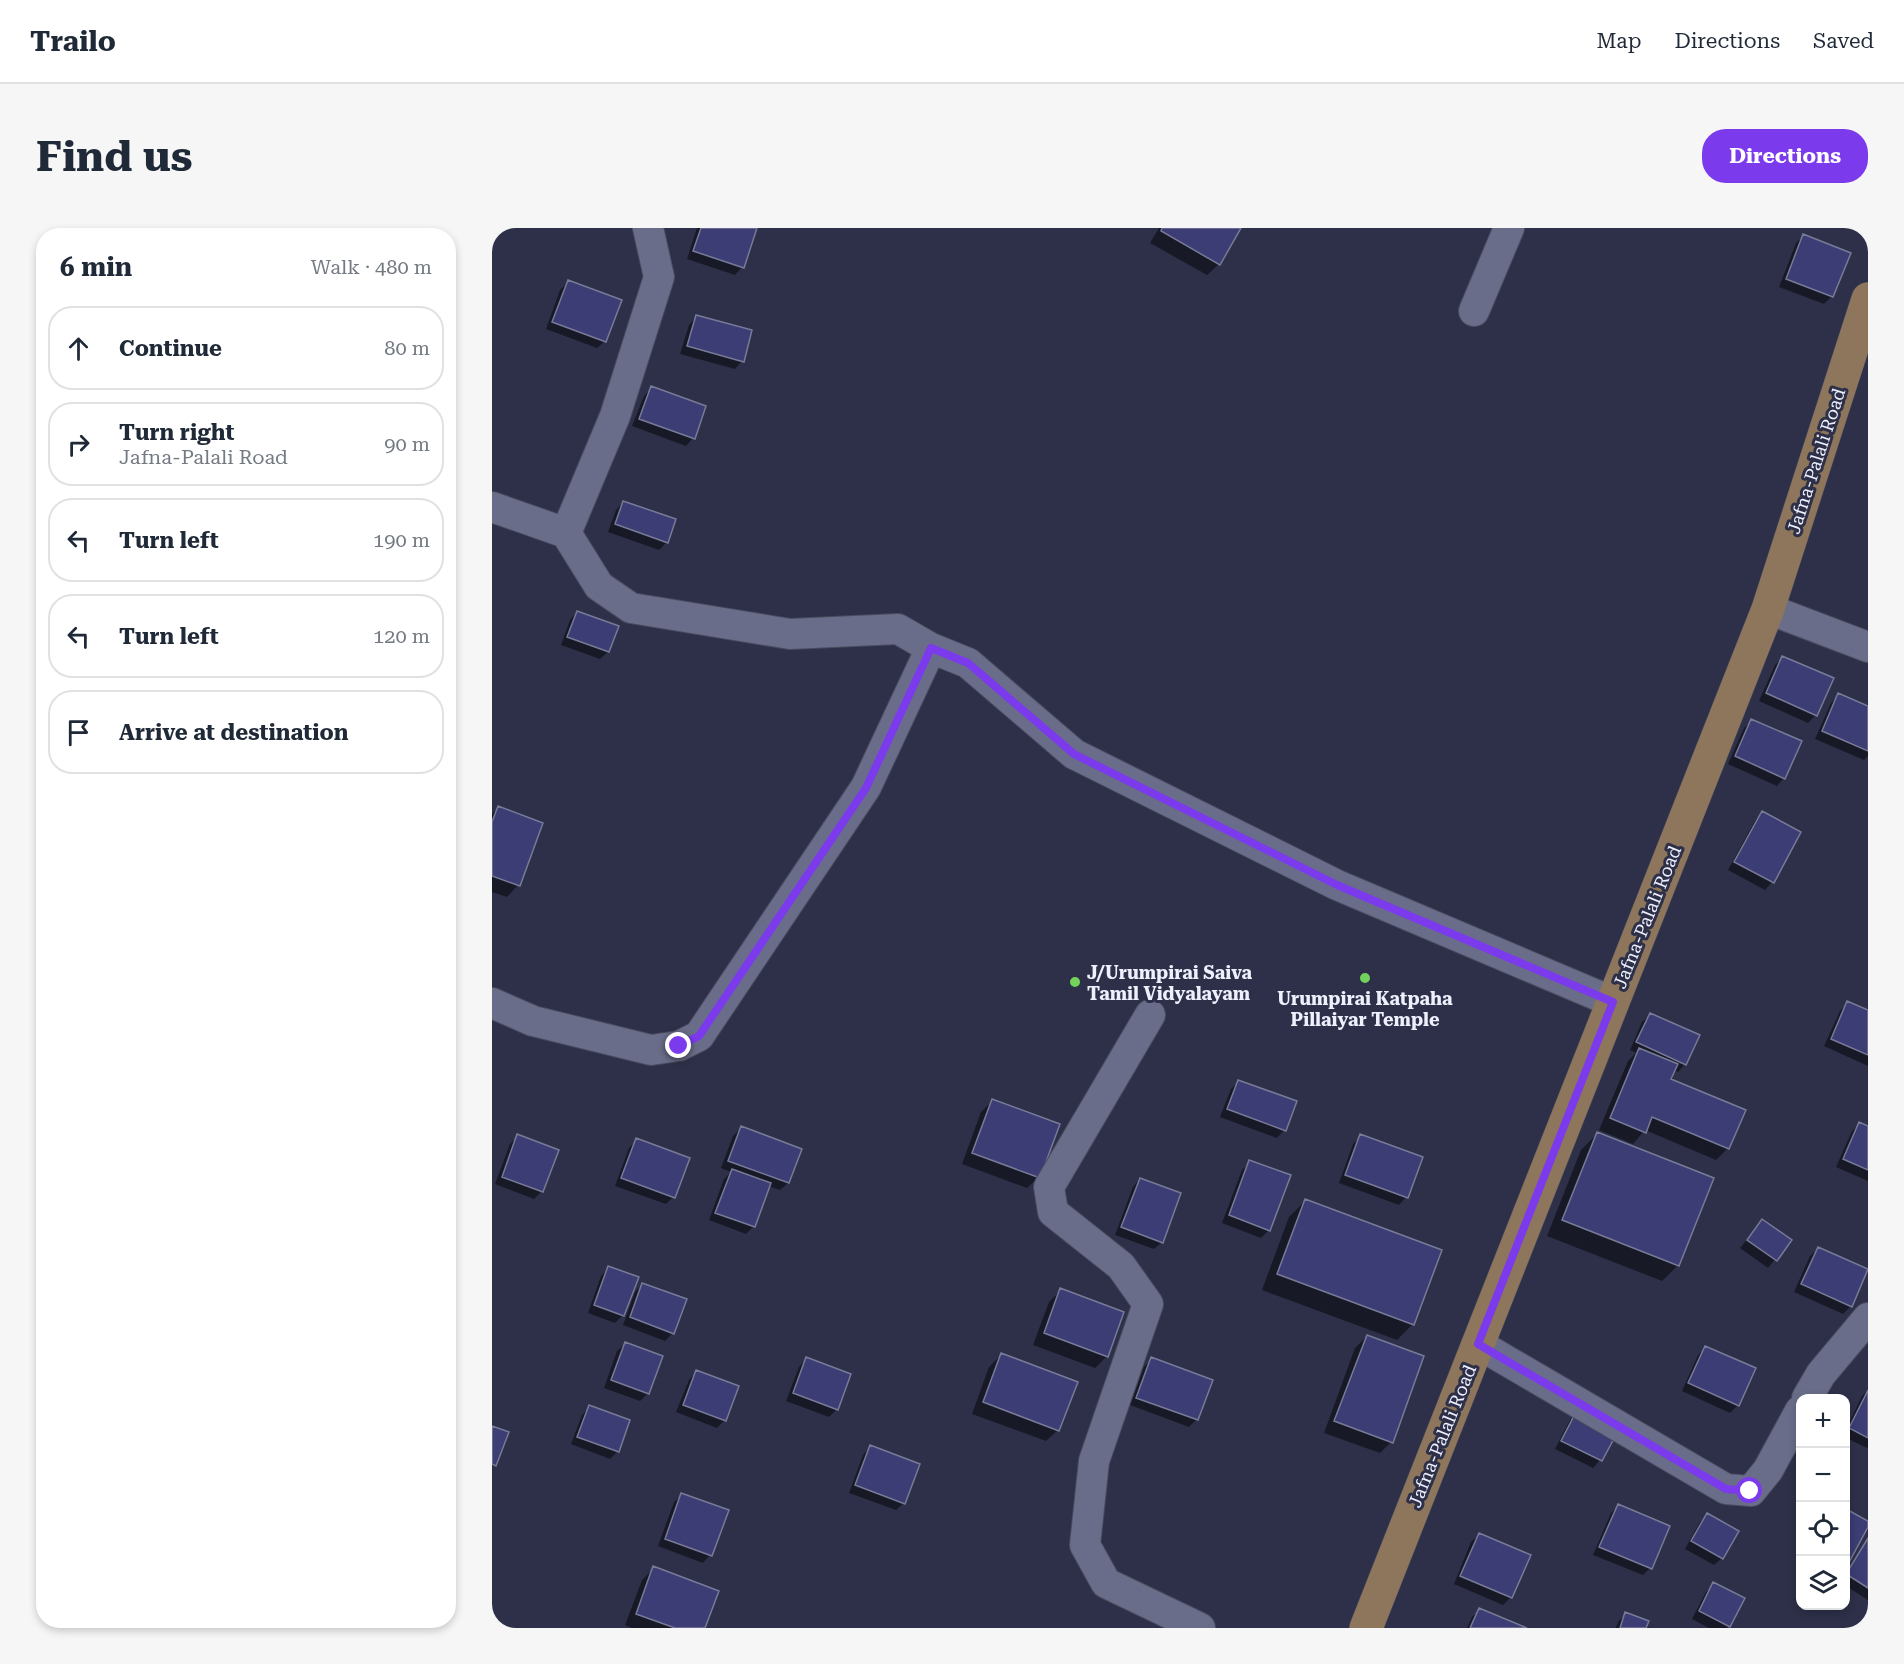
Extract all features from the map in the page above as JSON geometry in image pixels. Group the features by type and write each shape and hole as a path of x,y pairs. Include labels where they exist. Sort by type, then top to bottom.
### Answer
{"main road":[{"name":"Jafna-Palali Road","path":"1366,1628 1768,609 1868,298"}],"street":[{"path":"566,533 615,416 659,277 648,228"},
{"path":"1473,311 1509,228"},
{"path":"492,507 566,533 599,586 631,608 790,634 898,629 931,648 968,663 1074,754 1337,885 1613,1002"},
{"path":"1768,609 1868,647"},
{"path":"492,1003 533,1021 651,1050 679,1046 699,1036 866,788 931,648"},
{"path":"1150,1015 1049,1187 1053,1212 1121,1266 1148,1305 1094,1461 1085,1545 1106,1583 1200,1628"},
{"path":"1809,1394 1821,1374 1868,1318"},
{"path":"1478,1344 1726,1489 1750,1491 1768,1470 1796,1418"}],"building":[{"path":"701,228 757,228 744,268 693,251"},
{"path":"1162,228 1241,228 1220,265 1161,231"},
{"path":"1803,234 1851,253 1833,297 1786,279"},
{"path":"568,280 622,300 606,342 552,322"},
{"path":"696,315 752,330 744,362 687,346"},
{"path":"651,386 706,406 695,439 639,419"},
{"path":"623,501 676,519 668,543 615,524"},
{"path":"577,611 619,626 609,652 567,637"},
{"path":"1782,656 1834,678 1817,716 1766,693"},
{"path":"1838,693 1868,706 1868,751 1822,731"},
{"path":"1751,719 1802,741 1785,779 1735,756"},
{"path":"498,806 543,823 520,886 492,876 492,822"},
{"path":"1762,811 1801,832 1774,883 1734,862"},
{"path":"1847,1001 1868,1010 1868,1055 1831,1039"},
{"path":"1650,1013 1700,1035 1686,1065 1636,1042"},
{"path":"1639,1048 1678,1064 1671,1079 1746,1110 1729,1149 1652,1117 1646,1133 1610,1118"},
{"path":"1238,1080 1297,1101 1286,1131 1227,1109"},
{"path":"992,1099 1060,1124 1040,1178 972,1153"},
{"path":"1859,1122 1868,1126 1868,1170 1843,1159"},
{"path":"741,1126 802,1149 789,1183 728,1161"},
{"path":"1597,1132 1714,1178 1679,1266 1562,1220"},
{"path":"517,1134 559,1150 543,1192 502,1177"},
{"path":"1360,1134 1423,1157 1408,1198 1345,1175"},
{"path":"636,1138 690,1158 675,1198 621,1178"},
{"path":"1249,1160 1291,1175 1270,1231 1229,1215"},
{"path":"732,1169 771,1183 755,1227 715,1213"},
{"path":"1140,1178 1181,1193 1163,1243 1121,1227"},
{"path":"1305,1199 1442,1250 1414,1325 1277,1274"},
{"path":"1762,1219 1792,1240 1777,1261 1747,1240"},
{"path":"1818,1247 1868,1269 1852,1307 1801,1284"},
{"path":"608,1266 639,1277 624,1316 594,1305"},
{"path":"642,1283 687,1299 674,1334 630,1317"},
{"path":"1060,1288 1124,1312 1108,1357 1044,1333"},
{"path":"1367,1335 1424,1356 1393,1443 1334,1421"},
{"path":"625,1342 663,1356 649,1394 611,1380"},
{"path":"1705,1346 1756,1368 1739,1406 1688,1383"},
{"path":"1001,1353 1078,1382 1059,1431 983,1402"},
{"path":"806,1357 851,1374 838,1410 793,1393"},
{"path":"1151,1357 1213,1380 1198,1420 1136,1398"},
{"path":"696,1370 739,1386 726,1421 683,1405"},
{"path":"1868,1390 1868,1438 1850,1429"},
{"path":"589,1405 630,1420 619,1452 577,1437"},
{"path":"1577,1410 1618,1431 1602,1461 1561,1441"},
{"path":"492,1426 509,1432 496,1466 492,1464"},
{"path":"870,1445 920,1464 905,1504 855,1485"},
{"path":"681,1493 729,1510 712,1556 665,1539"},
{"path":"1618,1504 1670,1526 1652,1569 1599,1547"},
{"path":"1850,1511 1868,1521 1868,1527 1850,1561"},
{"path":"1707,1513 1739,1531 1723,1559 1691,1541"},
{"path":"1479,1533 1531,1555 1512,1598 1460,1576"},
{"path":"1868,1538 1868,1588 1850,1577 1850,1567"},
{"path":"653,1566 719,1591 705,1628 675,1628 636,1614"},
{"path":"1713,1582 1745,1598 1730,1627 1699,1611"},
{"path":"1479,1608 1527,1628 1470,1628"},
{"path":"1625,1612 1649,1621 1646,1628 1620,1628"}],"place":[{"name":"Urumpirai Katpaha Pillaiyar Temple","path":"1365,978"},
{"name":"J/Urumpirai Saiva Tamil Vidyalayam","path":"1075,982"}],"route":[{"path":"679,1046 699,1036 866,788 931,648 968,663 1074,754 1337,885 1613,1002 1478,1344 1726,1489 1750,1491"}]}
